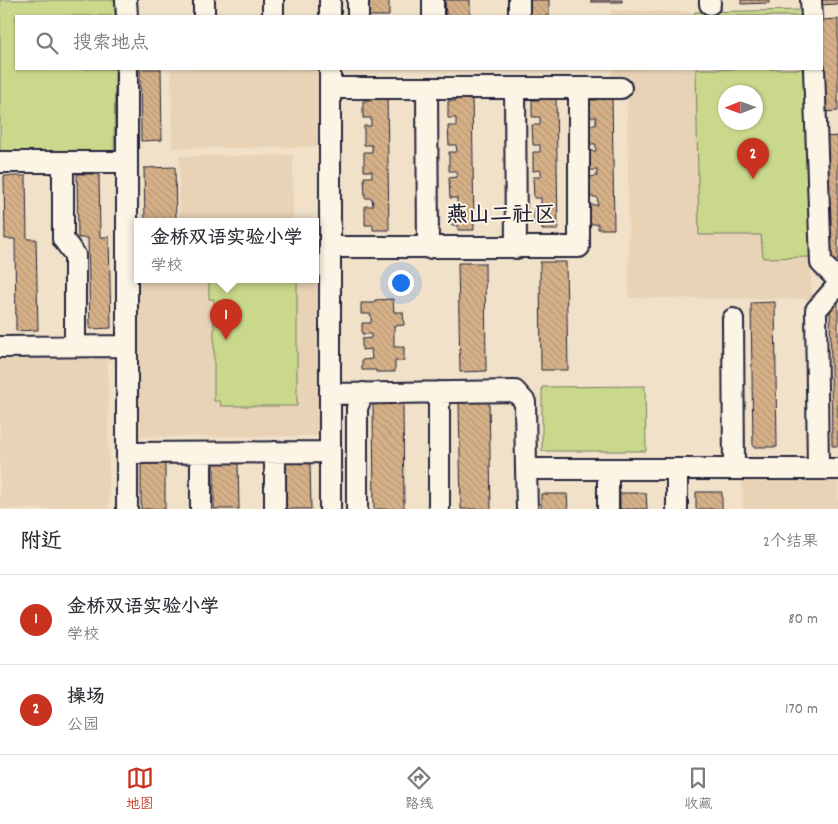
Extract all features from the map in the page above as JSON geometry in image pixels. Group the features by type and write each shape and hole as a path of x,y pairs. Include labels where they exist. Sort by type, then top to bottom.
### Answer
{"street":[{"path":"126,0 126,15"},
{"path":"204,0 204,15"},
{"path":"273,0 273,15"},
{"path":"330,0 330,15"},
{"path":"358,0 358,15"},
{"path":"433,0 433,15"},
{"path":"519,0 519,15"},
{"path":"811,0 812,15"},
{"path":"127,70 127,509"},
{"path":"814,70 821,263 838,280"},
{"path":"330,509 330,78 428,88 621,88"},
{"path":"428,88 428,248"},
{"path":"515,88 516,248"},
{"path":"330,247 580,247 579,88"},
{"path":"0,162 127,162"},
{"path":"63,162 63,239 75,255 75,346"},
{"path":"818,469 816,310 838,284"},
{"path":"733,319 734,469"},
{"path":"0,347 127,346"},
{"path":"330,394 515,391 525,402 527,509"},
{"path":"439,392 439,509"},
{"path":"357,509 357,408 363,394"},
{"path":"275,452 275,509"},
{"path":"127,453 330,452"},
{"path":"201,453 201,509"},
{"path":"526,469 838,469"},
{"path":"608,470 608,509"},
{"path":"677,470 677,509"}],"shaded area":[{"path":"611,10 695,12 801,10 801,15 611,15"},
{"path":"171,70 317,70 317,147 172,148"},
{"path":"612,70 803,70 812,299 629,298 627,79 612,79"},
{"path":"293,155 293,218 179,218 179,156"},
{"path":"135,283 317,283 318,436 135,437"},
{"path":"108,359 109,509 0,509 0,360"},
{"path":"838,478 838,509 743,509 742,480"}],"green space":[{"path":"0,0 115,0 115,15 15,15 15,70 115,70 114,154 0,154"},
{"path":"801,10 801,15 695,15 695,12"},
{"path":"696,70 803,70 810,257 763,258 761,235 699,235"},
{"path":"209,283 297,283 297,406 221,406 220,401 214,401 214,299 209,299"},
{"path":"645,386 646,451 542,451 542,387"}],"building":[{"path":"364,0 389,0 389,15 364,15"},
{"path":"445,0 470,0 470,15 446,15"},
{"path":"524,0 549,0 549,15 524,15"},
{"path":"591,0 622,0 622,2 591,2"},
{"path":"741,0 769,0 769,3 741,4"},
{"path":"818,0 838,0 838,4 818,5"},
{"path":"838,19 838,111 824,112 823,20"},
{"path":"140,70 161,70 162,140 141,141"},
{"path":"387,94 389,230 373,230 373,225 365,225 365,206 373,206 372,198 365,198 364,177 372,177 372,171 364,171 364,152 372,152 372,145 364,145 364,126 371,126 371,118 363,118 363,101 371,101 371,95"},
{"path":"472,94 474,230 458,230 458,225 450,225 450,206 457,206 457,198 450,198 449,178 457,177 457,171 449,171 449,152 457,152 456,145 449,145 448,126 456,126 456,118 448,118 448,101 456,101 456,95"},
{"path":"539,94 556,94 558,230 542,230 542,224 534,224 534,205 541,205 541,198 534,198 533,177 541,177 541,170 533,171 533,152 540,152 540,145 533,145 532,125 540,125 540,117 532,117 532,100 540,100"},
{"path":"596,94 612,94 614,229 598,229 598,224 590,224 590,205 598,205 597,197 590,197 590,177 597,176 597,170 589,170 589,151 596,151 596,144 589,144 589,125 596,125 596,117 588,117 588,100 596,100"},
{"path":"838,136 838,261 831,261 824,137"},
{"path":"175,167 176,218 145,218 144,168"},
{"path":"77,174 99,174 100,237 109,237 111,328 90,329 88,238 78,238"},
{"path":"4,176 26,176 27,239 36,239 38,330 16,331 15,239 5,239"},
{"path":"540,262 566,262 568,370 541,370"},
{"path":"458,263 485,263 486,371 460,372"},
{"path":"393,299 394,312 403,312 404,325 394,326 394,347 404,347 404,361 395,361 395,372 362,370 362,360 372,359 371,349 362,350 362,339 371,338 371,334 362,334 362,323 371,323 371,314 361,314 361,303 375,303 375,300"},
{"path":"775,302 777,447 753,447 751,303"},
{"path":"830,302 838,302 838,446 832,446"},
{"path":"489,401 491,509 461,509 459,402"},
{"path":"403,402 404,509 374,509 373,403"},
{"path":"165,457 165,509 141,509 141,458"},
{"path":"214,463 238,463 239,509 214,509"},
{"path":"286,463 310,463 311,509 286,509"},
{"path":"696,492 722,492 722,509 696,509"},
{"path":"620,493 646,493 647,509 620,509"},
{"path":"541,494 567,494 568,509 541,509"}],"place":[{"name":"操场","path":"753,179"},
{"name":"金桥双语实验小学","path":"226,340"}],"district":[{"name":"燕山二社区","path":"501,216"}]}
